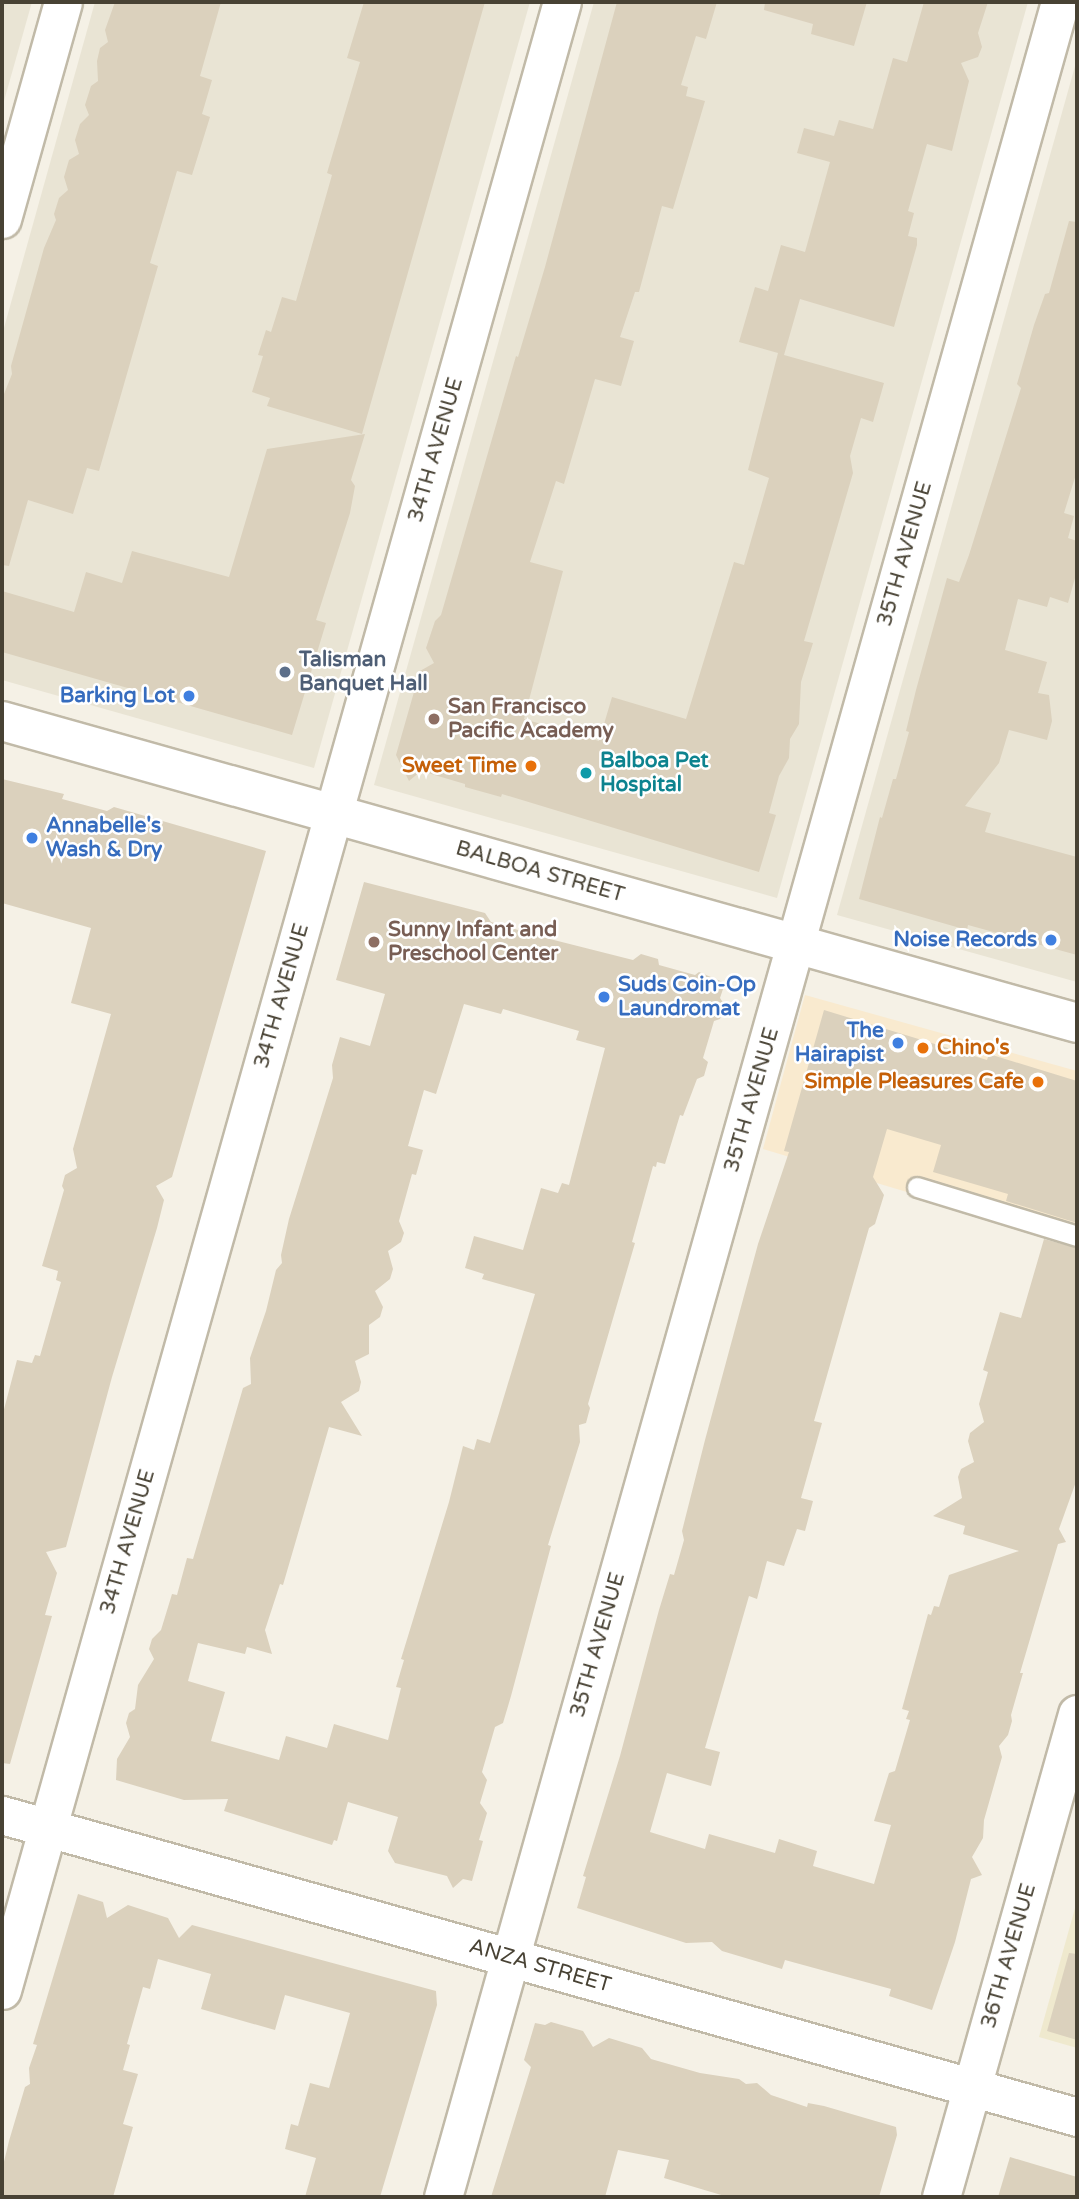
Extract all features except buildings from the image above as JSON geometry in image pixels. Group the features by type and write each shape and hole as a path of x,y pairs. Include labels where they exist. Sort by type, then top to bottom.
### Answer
{"street":[{"path":"2,219 63,2"},
{"name":"34TH AVENUE","path":"2,1990 562,2"},
{"name":"35TH AVENUE","path":"443,2197 1060,2"},
{"name":"BALBOA STREET","path":"2,721 1077,1023"},
{"name":"36TH AVENUE","path":"941,2197 1077,1714"},
{"name":"ANZA STREET","path":"2,1815 1077,2117"}],"lane":[{"path":"917,1187 1077,1236"}],"shaded area":[{"path":"2,2 32,2 2,108"},
{"path":"95,2 530,2 314,768 2,680 2,335"},
{"path":"594,2 1028,2 777,898 374,785"},
{"path":"1077,59 1077,982 837,915"},
{"path":"805,995 1077,1071 1077,1243 763,1149"},
{"path":"1077,1901 1077,2048 1039,2037"}],"place":[{"name":"Talisman Banquet Hall","path":"285,672"},
{"name":"Barking Lot","path":"189,696"},
{"name":"San Francisco Pacific Academy","path":"434,719"},
{"name":"Sweet Time","path":"531,766"},
{"name":"Balboa Pet Hospital","path":"586,773"},
{"name":"Annabelle's Wash & Dry","path":"32,838"},
{"name":"Noise Records","path":"1051,940"},
{"name":"Sunny Infant and Preschool Center","path":"374,942"},
{"name":"Suds Coin-Op Laundromat","path":"604,997"},
{"name":"The Hairapist","path":"898,1043"},
{"name":"Chino's","path":"923,1048"},
{"name":"Simple Pleasures Cafe","path":"1038,1082"}]}
